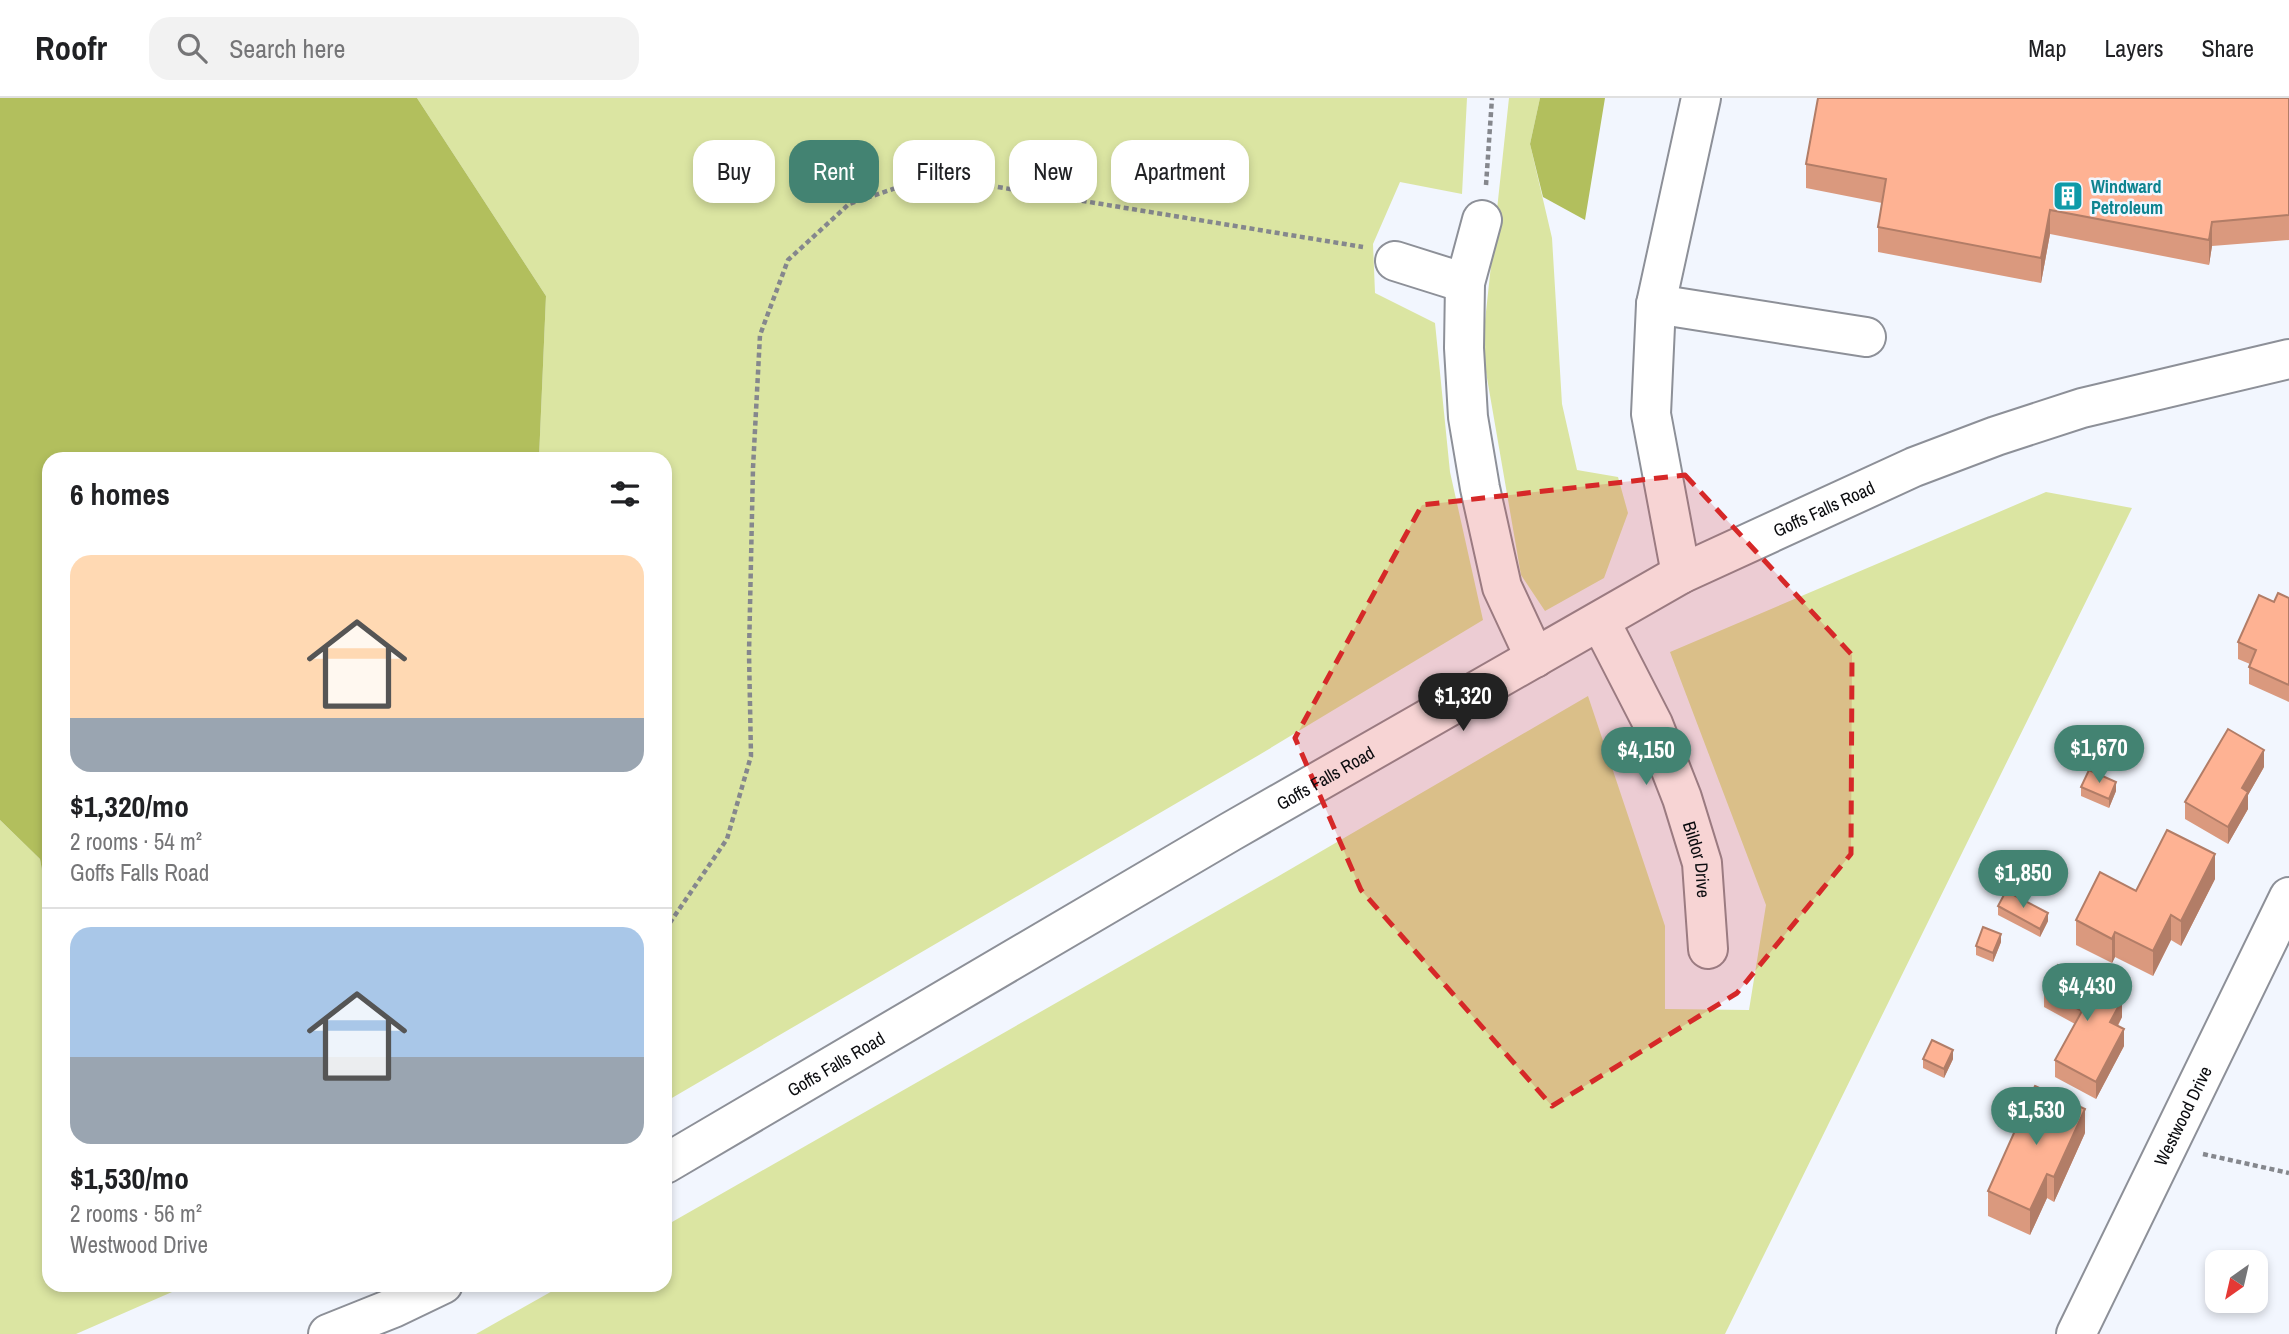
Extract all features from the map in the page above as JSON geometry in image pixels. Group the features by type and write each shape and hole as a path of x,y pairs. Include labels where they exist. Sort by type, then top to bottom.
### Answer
{"street":[{"path":"1681,574 1651,414 1656,304 1701,98"},
{"path":"1482,220 1465,283 1464,348 1468,417 1480,488 1502,587 1535,658"},
{"path":"1395,261 1465,283"},
{"path":"1656,304 1866,337"},
{"name":"Goffs Falls Road","path":"672,1160 1230,832 1681,574 1914,467 1996,436 2082,408 2289,359"},
{"name":"Bildor Drive","path":"1600,621 1653,724 1682,798 1702,863 1709,950"},
{"name":"Westwood Drive","path":"2076,1334 2289,897"},
{"path":"328,1334 426,1292"}],"path":[{"path":"1482,220 1492,98"},
{"path":"672,920 727,839 751,756 752,468 760,335 788,261 849,204 931,176 1377,249 1395,261"},
{"path":"2168,1147 2289,1173"}],"highlighted area":[{"path":"1685,475 1852,655 1851,854 1737,993 1552,1106 1361,890 1295,738 1422,505"}],"green space":[{"path":"0,98 417,98 546,296 539,452 42,452 42,870 40,859 0,820"},
{"path":"417,98 1467,98 1462,194 1400,182 1373,244 1375,293 1435,323 1450,472 1483,620 1259,755 672,1098 672,452 539,452 546,296"},
{"path":"1509,98 1540,98 1530,144 1552,238 1562,404 1577,470 1618,477 1628,513 1604,578 1545,611 1521,575 1482,349"},
{"path":"1540,98 1605,98 1585,220 1543,197 1530,144"},
{"path":"2046,492 2132,508 1725,1334 476,1334 551,1292 672,1292 672,1222 1588,696 1665,926 1665,1009 1749,1010 1766,905 1670,652"},
{"path":"0,820 40,859 42,870 42,1292 172,1292 76,1334 0,1334"}],"building":[{"name":"Windward Petroleum","path":"1818,98 2289,98 2289,215 2212,222 2209,240 2050,210 2041,258 1878,227 1886,179 1806,164"},
{"path":"2278,593 2289,598 2289,685 2249,667 2256,650 2238,642 2259,595 2274,602"},
{"path":"2228,729 2264,750 2242,788 2248,792 2228,827 2185,802"},
{"path":"2089,770 2116,782 2109,799 2081,787"},
{"path":"2167,830 2215,854 2181,921 2171,915 2153,951 2115,932 2112,939 2076,920 2100,872 2136,891"},
{"path":"2006,891 2048,913 2040,929 1998,906"},
{"path":"1983,927 2001,934 1993,953 1976,946"},
{"path":"2058,965 2122,1000 2110,1022 2124,1029 2096,1082 2055,1060 2082,1011 2044,990"},
{"path":"1932,1040 1953,1050 1944,1069 1923,1059"},
{"path":"2035,1086 2085,1109 2054,1177 2047,1174 2030,1210 1988,1191"}],"place":[{"name":"Windward Petroleum","path":"2068,196"}]}
